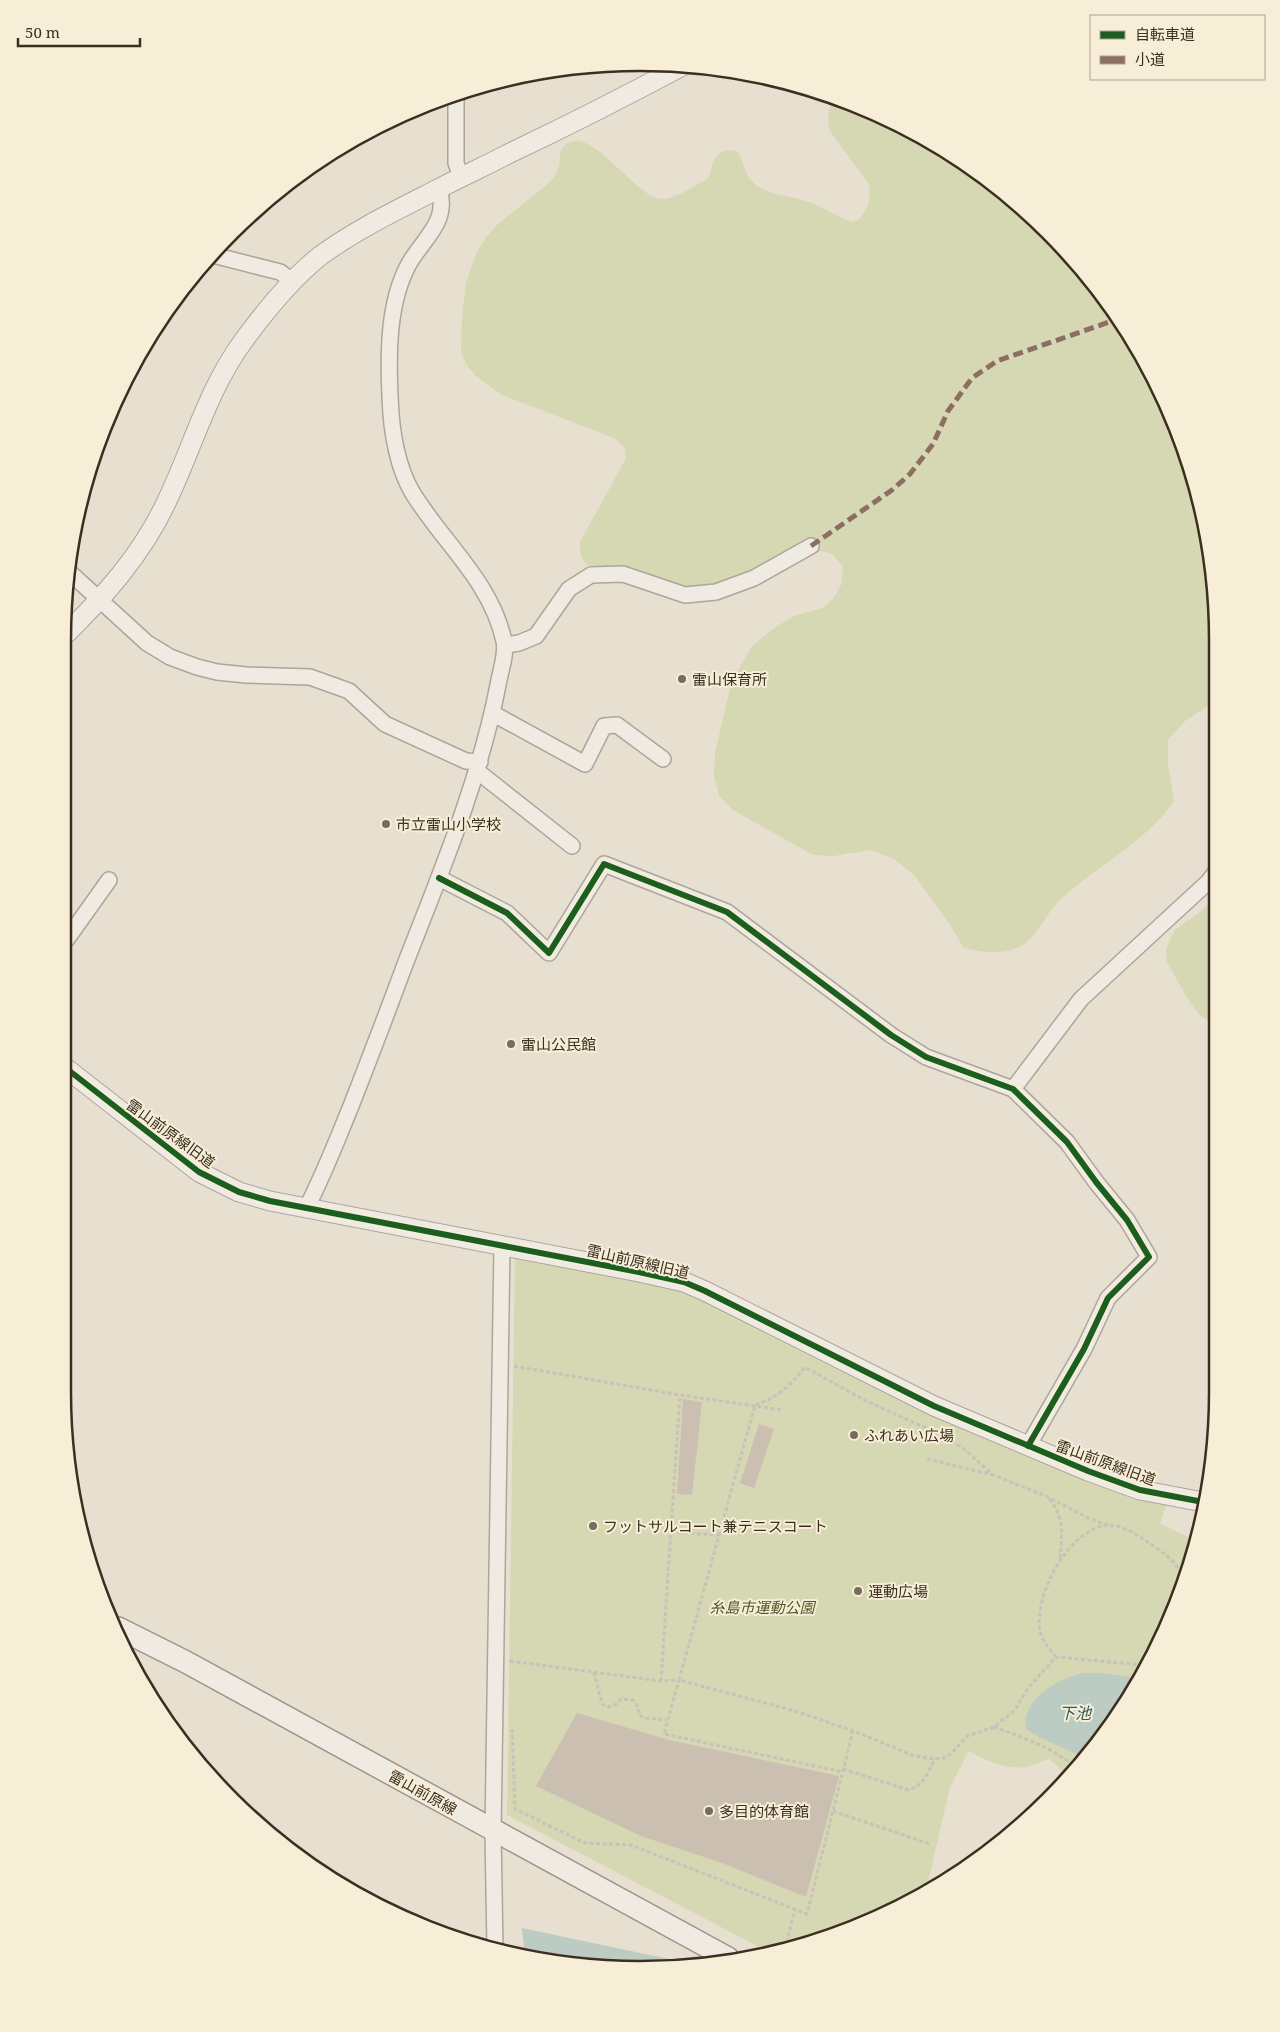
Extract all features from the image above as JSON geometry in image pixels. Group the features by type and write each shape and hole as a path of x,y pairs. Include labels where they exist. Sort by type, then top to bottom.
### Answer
{"main road":[{"name":"雷山前原線","path":"124,1631 186,1662 722,1955"}],"street":[{"path":"71,629 100,600 142,548 158,519 226,365 260,318 292,281 343,240 383,216 671,72"},
{"path":"456,101 456,163 461,177"},
{"path":"307,1207 323,1177 439,878 479,767 505,645 490,603 476,577 412,491 399,462 392,428 390,356 393,318 400,284 410,262 438,223 443,201 439,189"},
{"path":"220,257 280,272 292,281"},
{"path":"505,645 518,643 536,636 568,589 591,575 623,574 685,595 716,592 754,578 811,546"},
{"path":"75,577 147,643 170,657 196,667 217,672 310,677 349,691 386,724 479,767 572,846"},
{"path":"492,713 585,764 604,726 617,725 663,759"},
{"path":"439,878 507,913 549,953 604,864 727,912 891,1035 919,1052 1014,1089 1067,1142 1127,1220 1149,1257 1108,1298 1084,1349 1028,1446"},
{"path":"71,935 109,880"},
{"path":"1014,1089 1080,999 1209,881"},
{"name":"雷山前原線旧道","path":"71,1072 199,1172 238,1192 270,1201 684,1282 926,1402 1028,1446 1140,1490 1198,1501"},
{"path":"495,1941 493,1831 502,1246"}],"path":[{"path":"513,1366 680,1395 782,1410"},
{"path":"755,1405 772,1398 789,1387 806,1367 866,1401 935,1432 964,1448 993,1476"},
{"path":"661,1681 680,1395"},
{"path":"755,1405 664,1734 843,1770 909,1790 918,1787 935,1759"},
{"path":"927,1459 993,1476 1046,1496 1088,1518 1126,1529 1167,1554 1180,1571"},
{"path":"1046,1496 1056,1506 1062,1528 1060,1559"},
{"path":"1108,1525 1089,1530 1060,1559 1049,1579 1044,1596 1040,1624 1042,1635 1045,1643 1056,1657 1139,1665"},
{"path":"671,1532 718,1535"},
{"path":"509,1661 661,1681 679,1680 795,1711 853,1731 912,1755 942,1759 951,1754 967,1736 994,1727 1014,1710 1028,1688 1056,1657"},
{"path":"594,1672 602,1704 608,1707 621,1699 629,1699 633,1700 638,1707 639,1714 644,1718 668,1720"},
{"path":"511,1720 515,1809 585,1843 631,1845 807,1914 853,1731"},
{"path":"994,1727 1054,1751 1071,1763"},
{"path":"833,1811 930,1844"},
{"path":"787,1941 795,1910"}],"green space":[{"path":"831,104 892,130 956,167 1015,212 1068,265 1113,324 1150,388 1179,457 1198,529 1208,603 1209,706 1185,721 1168,740 1168,764 1174,801 1149,830 1073,888 1059,901 1031,938 1012,950 984,952 963,947 951,926 914,875 894,859 870,850 834,856 813,855 733,810 719,796 714,776 715,753 729,692 740,667 752,646 773,629 794,616 823,608 833,599 841,585 843,566 832,554 821,551 782,565 713,584 692,587 670,582 630,567 599,567 587,564 580,553 580,542 626,458 625,448 614,438 502,395 476,376 468,367 461,353 466,283 476,254 486,237 498,224 550,182 558,168 561,152 565,145 576,141 587,144 600,152 640,188 652,196 663,199 680,194 709,178 714,161 720,153 730,150 737,151 750,179 761,188 776,194 812,203 852,222 859,220 865,211 870,193 868,183 830,131 828,114"},
{"path":"1209,902 1209,1021 1199,1015 1186,996 1167,962 1166,952 1175,930 1201,911"},
{"name":"糸島市運動公園","path":"515,1253 684,1288 1167,1503 1160,1524 1189,1537 1179,1575 1150,1644 1113,1708 1068,1767 1064,1771 1049,1759 1026,1767 1003,1766 969,1751 950,1787 928,1883 892,1902 858,1917 823,1931 761,1948 507,1815"}],"water":[{"name":"下池","path":"1102,1673 1132,1677 1113,1708 1078,1755 1026,1729 1026,1717 1034,1701 1049,1688 1075,1675"},
{"path":"522,1928 671,1960 603,1960 524,1949"}],"building":[{"path":"683,1399 702,1402 692,1495 677,1494"},
{"path":"759,1424 774,1429 754,1488 740,1483"},
{"name":"多目的体育館","path":"577,1713 669,1740 839,1776 806,1897 722,1863 641,1836 536,1786"}],"marked path":[{"path":"811,546 892,490 910,474 933,444 948,411 972,378 997,361 1111,321"}],"cycle path":[{"path":"439,878 507,913 549,953 604,864 727,912 891,1035 926,1057 1013,1089 1067,1142 1127,1220 1149,1257 1108,1298 1084,1349 1028,1446"},
{"path":"71,1072 199,1172 239,1192 270,1201 684,1282 934,1406 1088,1471 1140,1490 1198,1501"}],"place":[{"name":"雷山保育所","path":"682,679"},
{"name":"市立雷山小学校","path":"386,824"},
{"name":"雷山公民館","path":"511,1044"},
{"name":"ふれあい広場","path":"854,1435"},
{"name":"フットサルコート兼テニスコート","path":"593,1526"},
{"name":"運動広場","path":"858,1591"},
{"name":"多目的体育館","path":"709,1811"}]}
